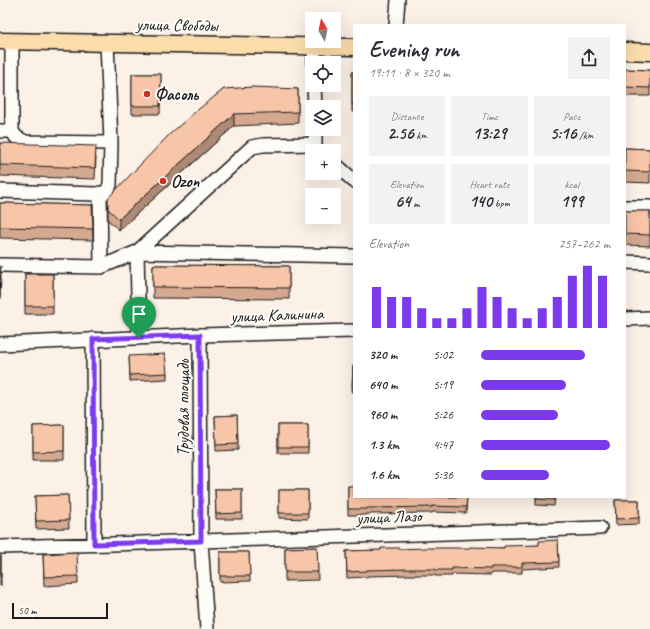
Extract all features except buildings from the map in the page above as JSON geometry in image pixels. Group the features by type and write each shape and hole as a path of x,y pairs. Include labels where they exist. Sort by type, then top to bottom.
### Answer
{"main road":[{"name":"улица Свободы","path":"6,41 305,46"},
{"name":"улица Свободы","path":"341,47 353,47"},
{"path":"626,52 650,52"}],"street":[{"path":"396,24 398,0"},
{"path":"6,41 6,131 25,142 110,143"},
{"path":"0,191 106,193 110,185 107,42"},
{"path":"0,265 101,267 137,252 252,147 263,145 305,147"},
{"path":"341,169 353,180"},
{"path":"100,193 101,267"},
{"path":"626,207 650,207"},
{"path":"137,252 353,256"},
{"path":"137,252 139,338"},
{"path":"626,262 650,263"},
{"path":"626,319 650,318"},
{"name":"улица Калинина","path":"200,335 353,331"},
{"name":"Трудовая площадь","path":"0,344 200,335 201,541 207,629"},
{"path":"93,339 94,544"},
{"name":"улица Лазо","path":"201,541 600,528"},
{"path":"0,546 201,541"}],"place":[{"name":"Фасоль","path":"147,94"},
{"name":"Ozon","path":"163,181"}],"route":[{"path":"200,335 201,541 94,544 93,339 139,338 200,335"}]}
